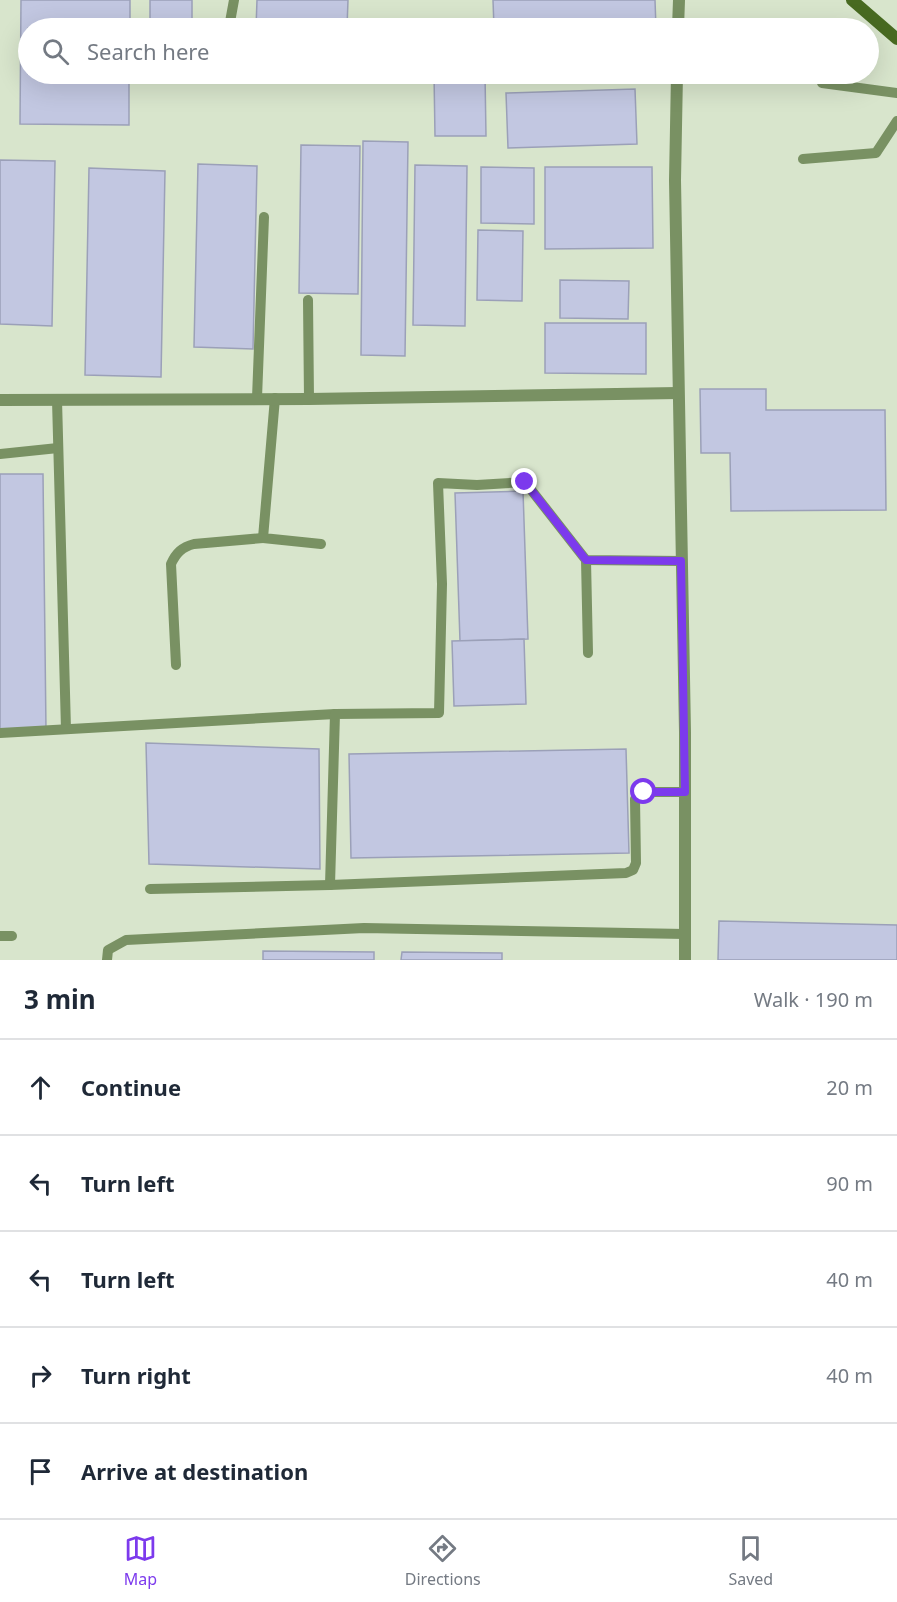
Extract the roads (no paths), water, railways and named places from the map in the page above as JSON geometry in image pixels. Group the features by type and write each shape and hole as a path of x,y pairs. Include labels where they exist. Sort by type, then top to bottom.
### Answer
{"street":[{"path":"678,18 679,0"},
{"path":"852,0 875,18"},
{"path":"879,21 896,34"},
{"path":"677,84 675,180 685,792 685,960"},
{"path":"0,400 309,399 678,393"}],"lane":[{"path":"232,18 234,0"},
{"path":"830,84 897,93"},
{"path":"803,159 876,153 897,121"},
{"path":"257,398 264,217"},
{"path":"308,300 309,399"},
{"path":"263,538 275,398"},
{"path":"57,400 66,729"},
{"path":"0,454 58,448"},
{"path":"0,733 335,714 439,713 442,584 438,483 477,485 525,482 586,560 588,653"},
{"path":"176,665 171,564 174,557 185,546 263,538 321,544"},
{"path":"586,560 681,561"},
{"path":"330,885 335,714"},
{"path":"150,888 330,885 626,873 633,870 636,863 635,799 644,792 685,792"},
{"path":"107,960 108,950 126,940 364,928 685,934"},
{"path":"0,936 12,936"}]}
